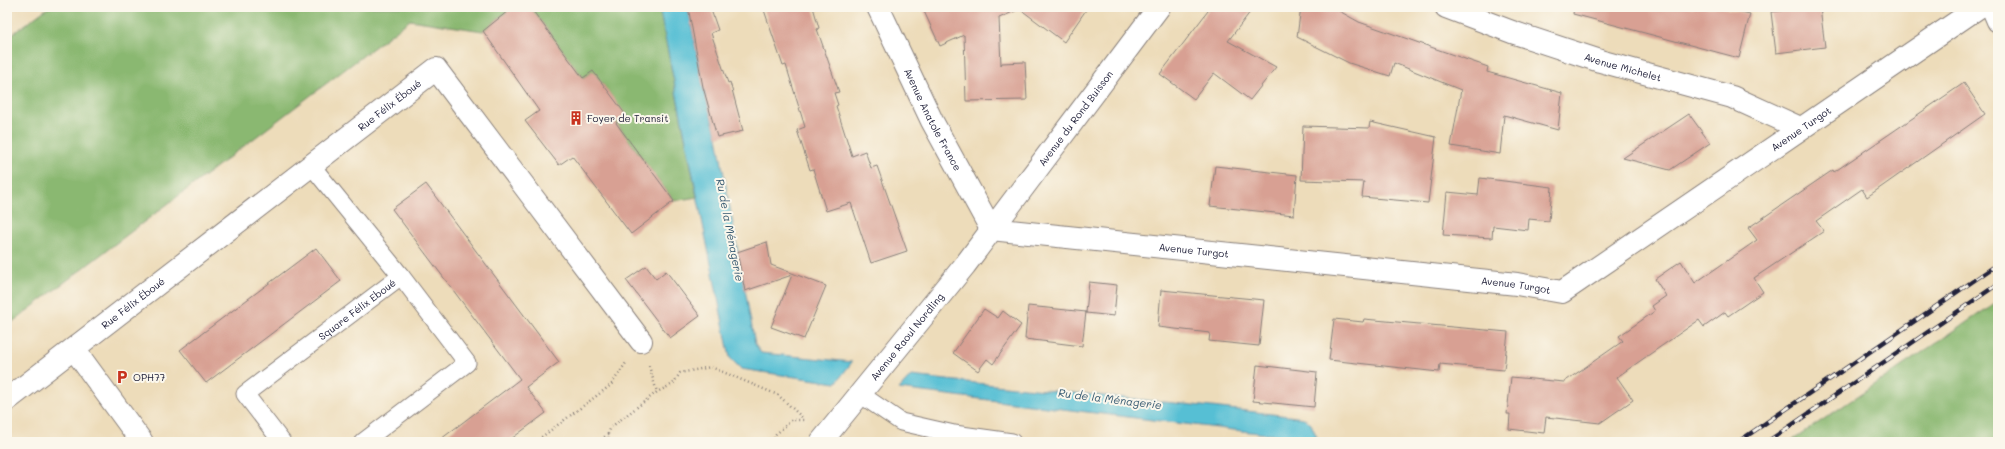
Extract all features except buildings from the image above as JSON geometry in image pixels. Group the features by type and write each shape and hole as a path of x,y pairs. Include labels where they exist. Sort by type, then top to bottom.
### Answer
{"street":[{"name":"Avenue Anatole France","path":"878,7 932,121 991,229"},
{"name":"Avenue du Rond Buisson","path":"991,229 1159,7"},
{"name":"Avenue Michelet","path":"1446,7 1512,32 1600,61 1732,97 1800,128"},
{"name":"Avenue Turgot","path":"991,229 1517,284 1562,292 1979,7"},
{"path":"1992,7 1998,21"},
{"name":"Rue Félix Éboué","path":"7,400 436,69 640,341"},
{"name":"Avenue Raoul Nordling","path":"821,442 965,265 991,229"},
{"path":"74,349 142,442"}],"lane":[{"path":"311,165 401,276"},
{"name":"Square Félix Eboué","path":"282,442 245,394 401,276 467,363 364,442"},
{"path":"860,394 901,422 954,434 1012,442"}],"path":[{"path":"640,341 657,392"},
{"path":"535,442 611,385 640,341"},
{"path":"598,442 608,434 611,427 657,392 673,384 680,373 711,367 778,395 804,420"},
{"path":"608,434 609,442"},
{"path":"1986,442 1998,437"}],"green space":[{"path":"49,7 513,7 483,31 410,20 7,326 7,38"},
{"path":"530,7 659,7 697,197 674,201 616,123 625,115 593,71 583,78"},
{"path":"1998,301 1998,442 1790,442"}],"water":[{"name":"Ru de la Ménagerie","path":"659,7 688,7 704,91 717,137 755,344 761,353 852,362 836,383 741,369 730,358"},
{"name":"Ru de la Ménagerie","path":"911,376 1206,406 1304,418 1311,424 1319,442 1295,442 1291,437 899,389"}],"railway":[{"path":"1738,442 1998,264"},
{"path":"1767,442 1998,284"}],"place":[{"name":"Foyer de Transit","path":"576,118"},
{"name":"OPH77","path":"122,377"}]}
